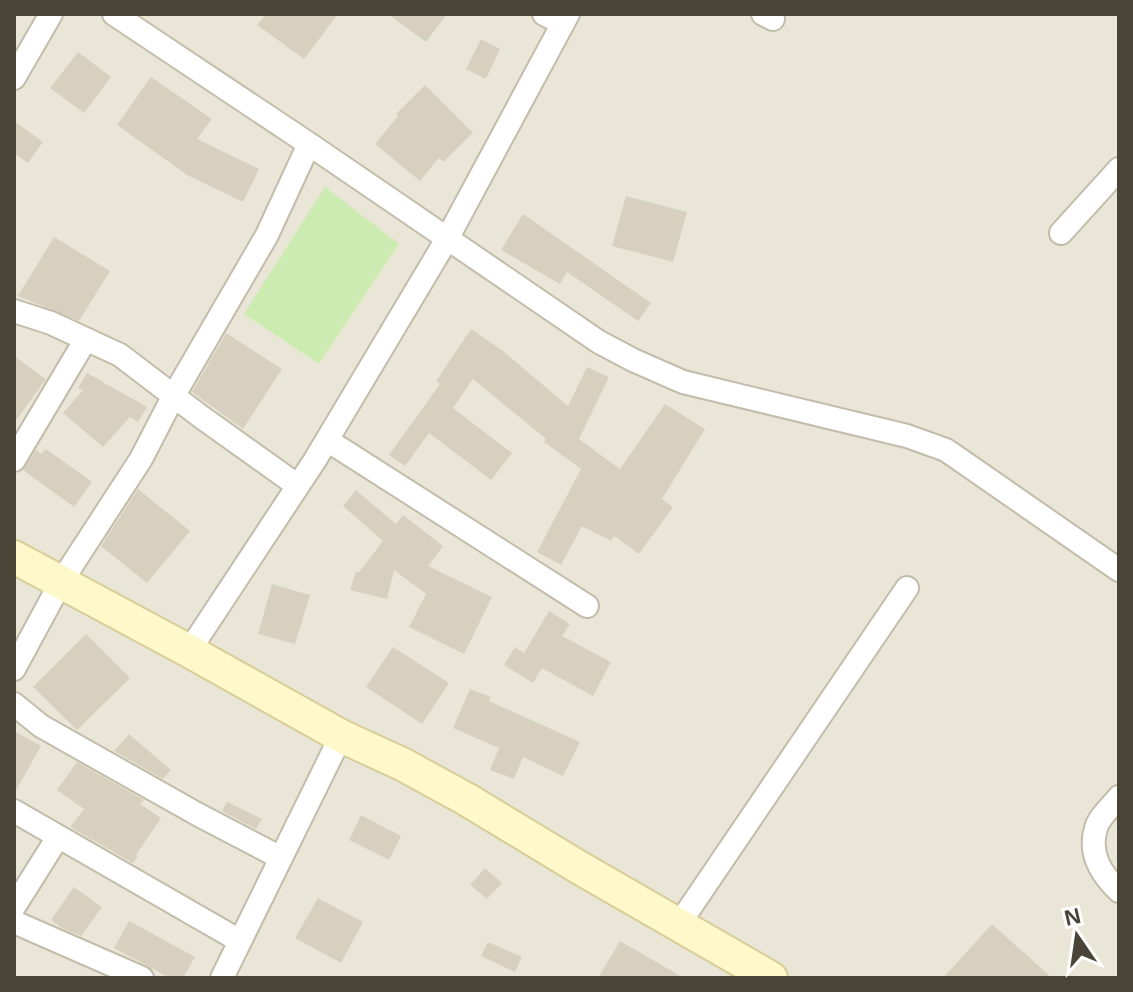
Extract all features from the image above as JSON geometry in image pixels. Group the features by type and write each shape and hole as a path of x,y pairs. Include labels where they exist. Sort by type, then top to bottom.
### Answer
{"street":[{"path":"14,78 51,14"},
{"path":"114,14 599,342 683,382 907,436 946,450 1119,570"},
{"path":"189,651 327,440 447,239 558,17"},
{"path":"14,669 61,582 141,459 174,395 267,235 309,144"},
{"path":"1061,233 1119,169"},
{"path":"14,311 51,323 120,355 298,486"},
{"path":"14,460 86,339"},
{"path":"327,440 587,606"},
{"path":"14,557 341,736 402,764 466,799 771,978"},
{"path":"679,924 907,588"},
{"path":"14,704 41,726 281,858"},
{"path":"222,978 341,736"},
{"path":"1119,797 1096,826 1094,855 1108,880 1119,891"},
{"path":"14,811 240,941"},
{"path":"14,907 58,837"},
{"path":"14,922 142,978"}],"shaded area":[{"path":"14,14 1119,14 1119,978 14,978"}],"green space":[{"path":"325,187 399,244 319,364 244,314"}],"building":[{"path":"266,14 338,14 304,59 257,25"},
{"path":"388,14 447,14 426,42"},
{"path":"481,39 500,49 486,79 466,69"},
{"path":"78,52 111,77 84,113 50,88"},
{"path":"151,77 212,119 197,139 259,169 243,202 187,175 117,125"},
{"path":"425,85 473,133 443,162 439,158 420,181 375,144 398,116 396,114"},
{"path":"14,121 43,142 28,163 14,153"},
{"path":"626,196 687,212 673,262 612,246"},
{"path":"523,214 651,303 638,321 567,272 560,284 501,250"},
{"path":"54,237 110,271 79,321 18,296"},
{"path":"471,329 503,351 568,406 587,367 609,377 579,439 620,469 665,404 705,429 662,499 673,507 639,554 614,536 611,541 582,526 561,565 537,552 581,469 544,442 546,439 473,379 453,408 512,453 491,480 429,433 405,466 389,455 440,384 436,381"},
{"path":"226,333 282,369 243,429 192,392"},
{"path":"14,356 46,379 14,423"},
{"path":"87,373 147,407 138,422 130,417 103,447 63,413 83,390 78,388"},
{"path":"46,449 92,482 74,507 23,470 36,450 41,454"},
{"path":"138,489 190,531 147,583 101,546"},
{"path":"356,490 396,524 403,515 443,546 428,566 492,597 464,654 409,627 426,594 394,570 387,599 350,590 356,571 359,572 383,541 343,506"},
{"path":"272,584 310,595 295,644 258,634"},
{"path":"549,611 570,624 562,636 611,662 593,696 542,668 533,683 504,665 515,647 524,653"},
{"path":"86,634 130,678 77,730 33,687"},
{"path":"393,647 449,683 422,724 366,687"},
{"path":"470,689 491,697 489,701 580,742 563,776 523,757 514,779 490,770 499,748 453,728"},
{"path":"14,731 41,746 14,794"},
{"path":"129,734 171,770 163,779 114,751"},
{"path":"77,762 144,800 140,804 161,818 133,863 70,827 84,809 57,790"},
{"path":"227,802 262,819 256,829 222,811"},
{"path":"361,815 401,836 389,860 349,840"},
{"path":"485,868 502,883 487,899 470,885"},
{"path":"74,887 102,907 81,936 51,920"},
{"path":"318,898 363,922 341,963 295,938"},
{"path":"129,921 195,957 183,978 170,978 114,948"},
{"path":"992,924 1052,978 943,978"},
{"path":"620,941 684,978 598,978"},
{"path":"488,942 522,957 515,972 481,956"}]}
